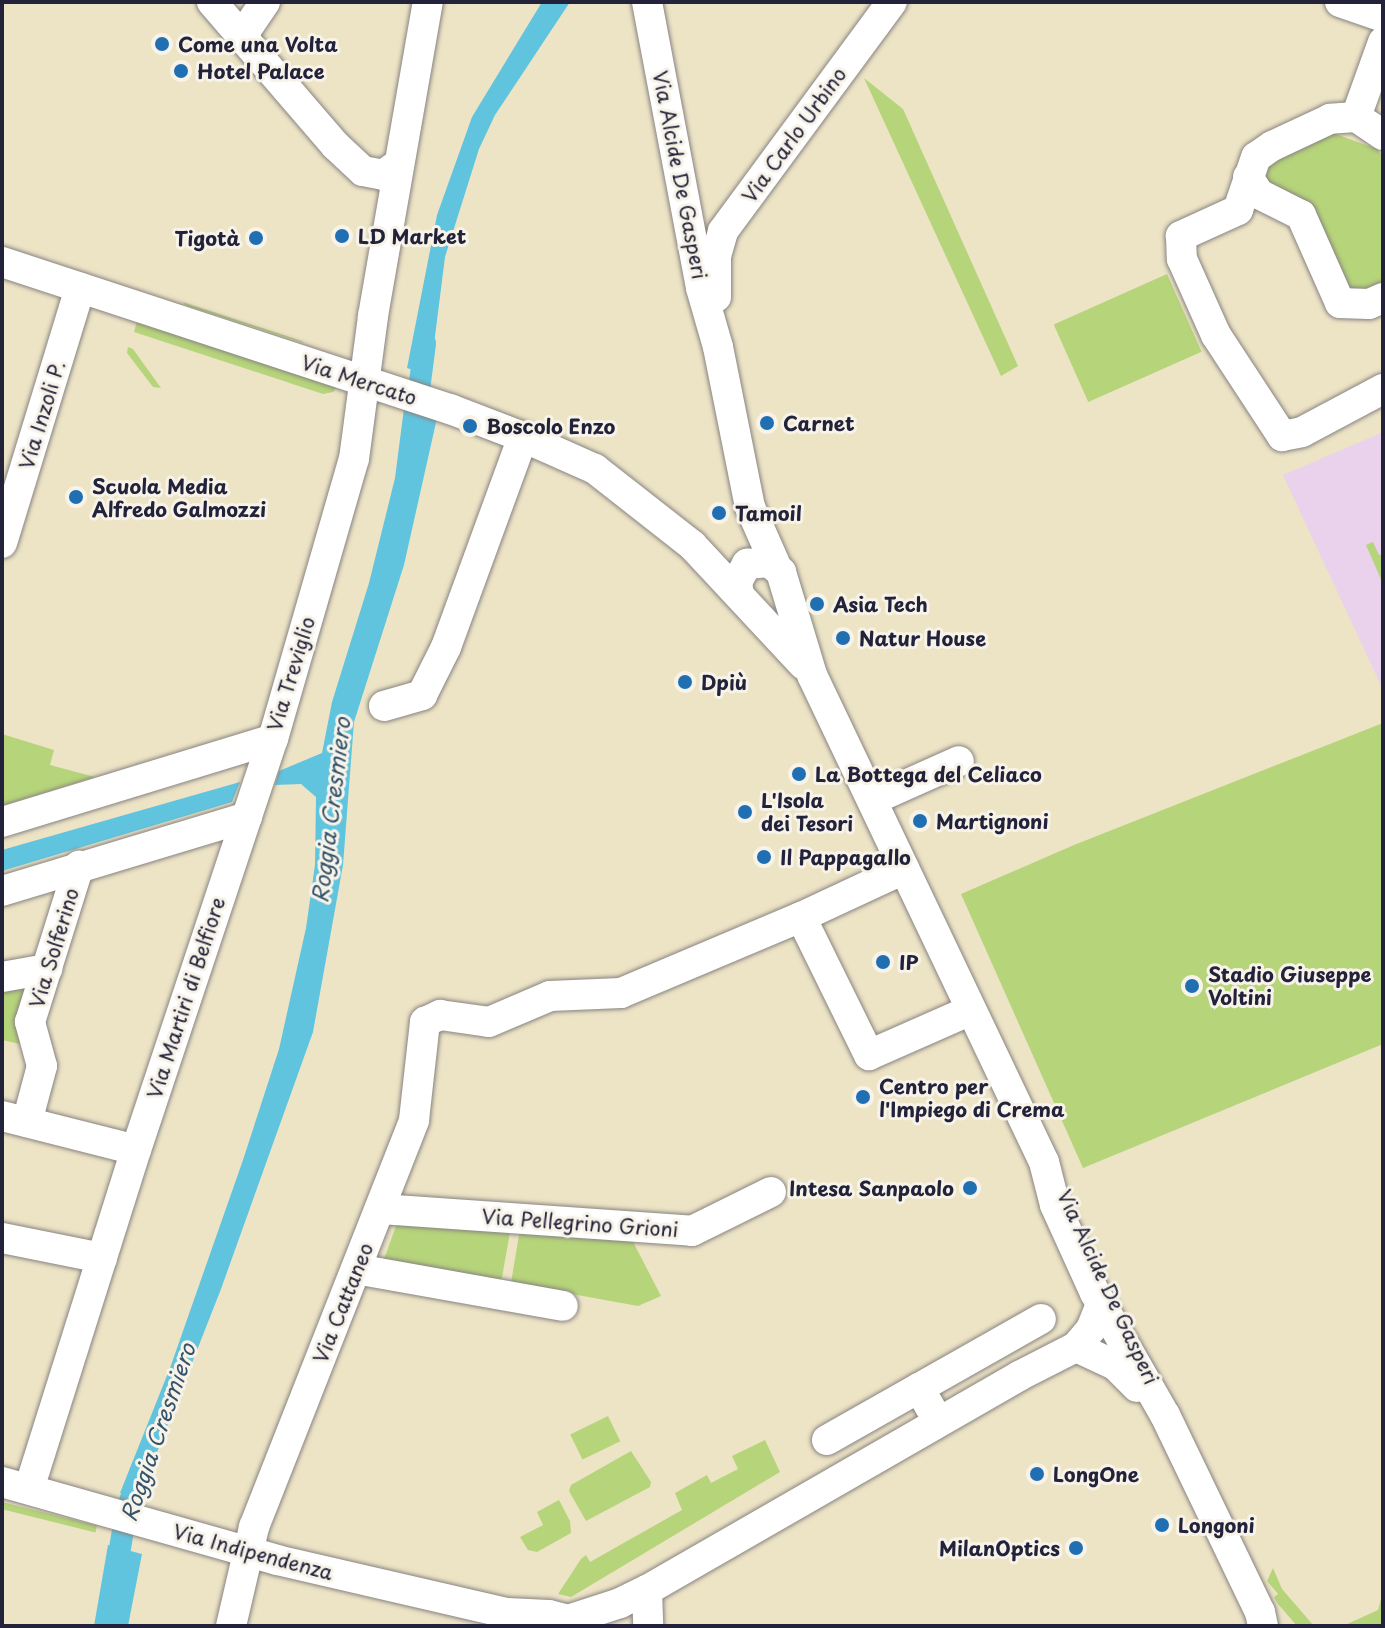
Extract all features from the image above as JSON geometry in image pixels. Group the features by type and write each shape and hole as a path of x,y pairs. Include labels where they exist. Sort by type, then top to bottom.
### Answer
{"street":[{"path":"212,2 335,145 363,171 383,175 399,164"},
{"path":"242,36 265,2"},
{"name":"Via Treviglio","path":"2,822 273,739 376,386 399,164 428,2"},
{"name":"Via Alcide De Gasperi","path":"647,2 701,288 718,347 750,507 769,573 812,675 971,1010 1044,1162 1068,1194 1150,1367 1165,1415"},
{"name":"Via Carlo Urbino","path":"723,231 892,2"},
{"path":"1340,2 1383,17"},
{"path":"1356,117 1383,42"},
{"path":"1383,134 1356,117 1330,119 1272,146 1256,157 1248,177 1246,194 1238,210 1181,236 1182,259 1216,335 1267,418 1282,436 1302,432 1383,389"},
{"path":"1248,177 1259,194 1301,215 1340,303 1369,304 1383,298"},
{"path":"686,205 701,219 723,231"},
{"name":"Via Alcide De Gasperi","path":"718,347 716,256 723,231"},
{"name":"Via Mercato","path":"2,262 450,409 595,469 692,545 744,600"},
{"name":"Via Inzoli P.","path":"2,543 80,288"},
{"path":"384,706 422,695 446,647 523,437"},
{"name":"Via Mercato","path":"692,545 769,573"},
{"path":"769,573 770,606 744,600 737,582 769,573"},
{"name":"Via Alcide De Gasperi","path":"744,600 812,675"},
{"name":"Via Martiri di Belfiore","path":"15,1486 102,1258 273,739"},
{"path":"872,800 959,761"},
{"name":"Via Solferino","path":"2,891 247,817"},
{"name":"Via Solferino","path":"79,866 30,1022 42,1066 14,1119 136,1150"},
{"path":"904,869 801,917 869,1055 971,1010"},
{"name":"Via Cattaneo","path":"231,1626 243,1565 414,1120 425,1022 440,1015 489,1022 550,996 621,993 801,917"},
{"path":"2,977 47,969"},
{"name":"Via Alcide De Gasperi","path":"1044,1162 1055,1205 1101,1304 1165,1415 1265,1621"},
{"name":"Via Pellegrino Grioni","path":"381,1209 692,1231 771,1192"},
{"path":"2,1238 102,1258"},
{"path":"356,1269 563,1306"},
{"path":"581,1623 647,1590 1076,1347 1091,1329 1101,1304"},
{"path":"827,1440 1041,1319"},
{"path":"1076,1347 1115,1365 1165,1415"},
{"path":"919,1388 939,1422"},
{"name":"Via Indipendenza","path":"15,1486 150,1524 243,1565 518,1619 581,1623"},
{"path":"647,1590 648,1626"}],"shaded area":[{"path":"1383,432 1383,690 1283,475"}],"green space":[{"path":"864,78 903,109 1018,366 1001,376"},
{"path":"1330,132 1377,149 1383,157 1383,287 1355,299 1260,181 1266,158"},
{"path":"1167,274 1202,352 1088,402 1054,324"},
{"path":"183,302 302,341 304,343 185,305"},
{"path":"137,321 338,386 333,392 323,394 134,332"},
{"path":"128,347 133,349 161,388 153,387 127,353"},
{"path":"1373,542 1379,555 1383,554 1383,584 1366,545"},
{"name":"Stadio Giuseppe Voltini","path":"1383,723 1383,1044 1083,1168 961,894 1074,845"},
{"path":"2,734 54,750 50,765 95,777 2,806"},
{"path":"2,985 25,989 20,1044 2,1040"},
{"path":"396,1226 510,1232 501,1283 383,1262"},
{"path":"520,1229 629,1234 661,1296 638,1306 511,1283"},
{"path":"608,1416 620,1441 583,1460 570,1434"},
{"path":"765,1440 780,1472 571,1597 558,1594 586,1555 590,1562 682,1510 675,1493 707,1475 711,1483 738,1469 732,1456"},
{"path":"631,1451 651,1482 650,1487 586,1521 569,1491 571,1485"},
{"path":"559,1500 570,1521 571,1533 537,1552 528,1550 520,1537 543,1525 537,1512"},
{"path":"2,1502 97,1526 95,1533 2,1509"},
{"path":"1273,1568 1282,1589 1314,1626 1297,1626 1278,1604 1274,1597 1278,1594 1267,1581"},
{"path":"1383,1591 1383,1626 1343,1626 1378,1610"}],"water":[{"path":"542,2 570,2 495,115 479,149 445,257 430,376 407,368 437,215 472,117"},
{"name":"Roggia Cresmiero","path":"404,408 437,418 404,565 354,722 343,865 313,1032 221,1289 139,1498 120,1493 170,1368 243,1160 279,1049 306,928 315,865 316,797 301,784 275,785 279,771 322,753 332,702 369,583 395,478"},
{"path":"240,782 232,802 2,871 2,850"},
{"name":"Roggia Cresmiero","path":"108,1545 142,1554 128,1626 94,1626"}],"waterway":[{"name":"Roggia Cresmiero","path":"416,413 425,344"},
{"name":"Roggia Cresmiero","path":"107,1626 126,1512 142,1468"}],"place":[{"name":"Come una Volta","path":"162,44"},
{"name":"Hotel Palace","path":"181,71"},
{"name":"LD Market","path":"342,236"},
{"name":"Tigotà","path":"256,238"},
{"name":"Carnet","path":"767,423"},
{"name":"Boscolo Enzo","path":"470,426"},
{"name":"Scuola Media Alfredo Galmozzi","path":"76,497"},
{"name":"Tamoil","path":"719,513"},
{"name":"Asia Tech","path":"817,604"},
{"name":"Natur House","path":"843,638"},
{"name":"Dpiù","path":"685,682"},
{"name":"La Bottega del Celiaco","path":"799,774"},
{"name":"L'Isola dei Tesori","path":"745,812"},
{"name":"Martignoni","path":"920,821"},
{"name":"Il Pappagallo","path":"764,857"},
{"name":"IP","path":"883,962"},
{"name":"Stadio Giuseppe Voltini","path":"1192,986"},
{"name":"Centro per l'Impiego di Crema","path":"863,1097"},
{"name":"Intesa Sanpaolo","path":"970,1188"},
{"name":"LongOne","path":"1037,1474"},
{"name":"Longoni","path":"1162,1525"},
{"name":"MilanOptics","path":"1076,1548"}]}
